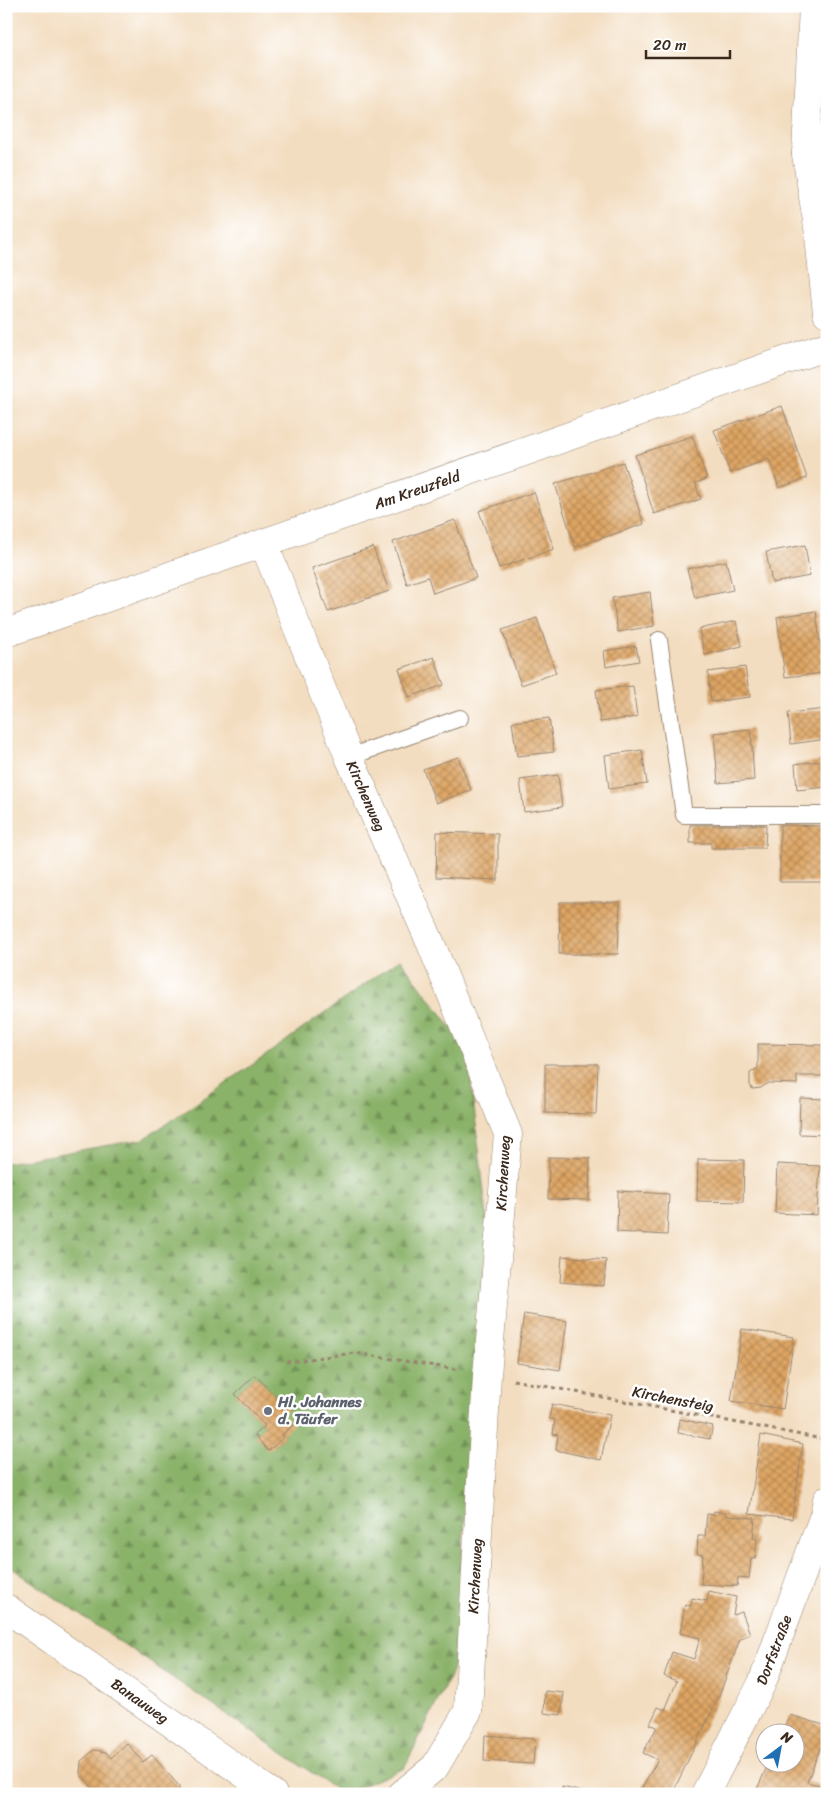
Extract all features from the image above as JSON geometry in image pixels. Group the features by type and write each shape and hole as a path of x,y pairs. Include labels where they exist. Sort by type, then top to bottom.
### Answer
{"street":[{"path":"814,6 818,227 827,313"},
{"name":"Am Kreuzfeld","path":"6,633 827,346"},
{"name":"Kirchenweg","path":"264,544 349,757 431,944 508,1134 487,1375 468,1711 435,1767 402,1794"},
{"name":"Dorfstraße","path":"705,1794 762,1683 824,1515 827,1500"},
{"name":"Banauweg","path":"6,1608 273,1794"}],"lane":[{"path":"659,640 684,815 827,815"},
{"path":"349,757 460,718"}],"path":[{"path":"286,1362 355,1353 487,1375"},
{"name":"Kirchensteig","path":"516,1380 827,1440"}],"green space":[{"path":"400,959 467,1048 488,1226 453,1670 404,1768 343,1794 6,1564 6,1163 144,1139 258,1061"}],"building":[{"path":"782,406 807,478 779,488 769,459 730,473 714,430"},
{"path":"692,436 707,479 695,483 701,499 654,514 635,455"},
{"path":"623,462 644,524 575,547 555,484"},
{"path":"534,492 554,549 499,568 479,511"},
{"path":"455,520 476,578 433,593 428,577 407,584 393,542"},
{"path":"805,545 810,576 772,583 766,552"},
{"path":"373,547 389,591 328,612 312,568"},
{"path":"726,561 733,590 695,598 687,569"},
{"path":"650,592 654,626 618,632 612,598"},
{"path":"816,611 824,673 785,677 777,617"},
{"path":"537,618 556,673 521,685 502,630"},
{"path":"736,621 742,646 705,655 699,629"},
{"path":"636,646 639,661 606,667 604,651"},
{"path":"434,657 444,685 409,697 399,669"},
{"path":"745,667 750,697 711,702 708,672"},
{"path":"633,686 637,717 600,722 596,690"},
{"path":"827,709 827,739 791,744 788,713"},
{"path":"549,718 554,752 517,756 512,722"},
{"path":"751,729 754,780 718,783 714,733"},
{"path":"642,750 647,784 609,789 605,755"},
{"path":"458,757 471,790 436,803 423,769"},
{"path":"827,760 827,787 797,790 795,764"},
{"path":"558,775 562,807 524,812 520,780"},
{"path":"690,825 766,825 765,848 711,848 711,843 690,843"},
{"path":"780,825 827,826 827,882 780,882"},
{"path":"437,832 498,834 498,880 436,877"},
{"path":"560,902 620,902 618,954 559,954"},
{"path":"758,1044 824,1045 824,1076 797,1076 797,1084 768,1083 761,1088 752,1089 750,1073 758,1068"},
{"path":"545,1064 598,1064 596,1114 545,1113"},
{"path":"800,1098 827,1099 827,1135 799,1134"},
{"path":"549,1157 590,1158 589,1200 548,1199"},
{"path":"698,1159 744,1160 743,1202 697,1201"},
{"path":"777,1164 820,1166 817,1215 775,1213"},
{"path":"618,1191 669,1194 667,1235 617,1232"},
{"path":"562,1256 606,1260 604,1286 560,1282"},
{"path":"524,1314 567,1321 560,1370 517,1363"},
{"path":"742,1329 794,1337 783,1409 731,1401"},
{"name":"Hl. Johannes d. Täufer","path":"255,1375 288,1409 283,1414 293,1425 282,1435 284,1437 268,1451 255,1435 265,1426 235,1394"},
{"path":"552,1404 610,1415 601,1460 556,1450 558,1435 553,1434 555,1420 549,1418"},
{"path":"680,1419 713,1426 710,1439 678,1433"},
{"path":"761,1435 803,1444 792,1519 749,1514"},
{"path":"714,1511 726,1513 726,1516 755,1518 753,1538 757,1539 755,1559 751,1559 749,1579 738,1578 737,1586 701,1584 703,1555 697,1554 698,1536 705,1536 707,1514 714,1515"},
{"path":"709,1591 736,1597 733,1615 742,1612 750,1634 740,1639 719,1696 672,1794 638,1794 658,1760 643,1753 657,1727 650,1724 658,1707 665,1710 677,1681 664,1676 672,1652 694,1659 700,1638 680,1633 685,1604 691,1606 692,1598 707,1601"},
{"path":"545,1691 564,1693 561,1715 544,1713"},
{"path":"790,1715 827,1726 827,1747 821,1746 807,1782 827,1787 827,1794 755,1794 765,1772 806,1772 806,1722 787,1722"},
{"path":"485,1735 535,1739 533,1764 484,1761"},
{"path":"127,1743 143,1762 152,1755 179,1786 179,1792 177,1794 163,1794 161,1791 158,1794 98,1794 80,1774 81,1761 94,1750 106,1752 111,1758"},
{"path":"562,1787 587,1793 587,1794 561,1794"}],"place":[{"name":"Hl. Johannes d. Täufer","path":"268,1411"}]}
